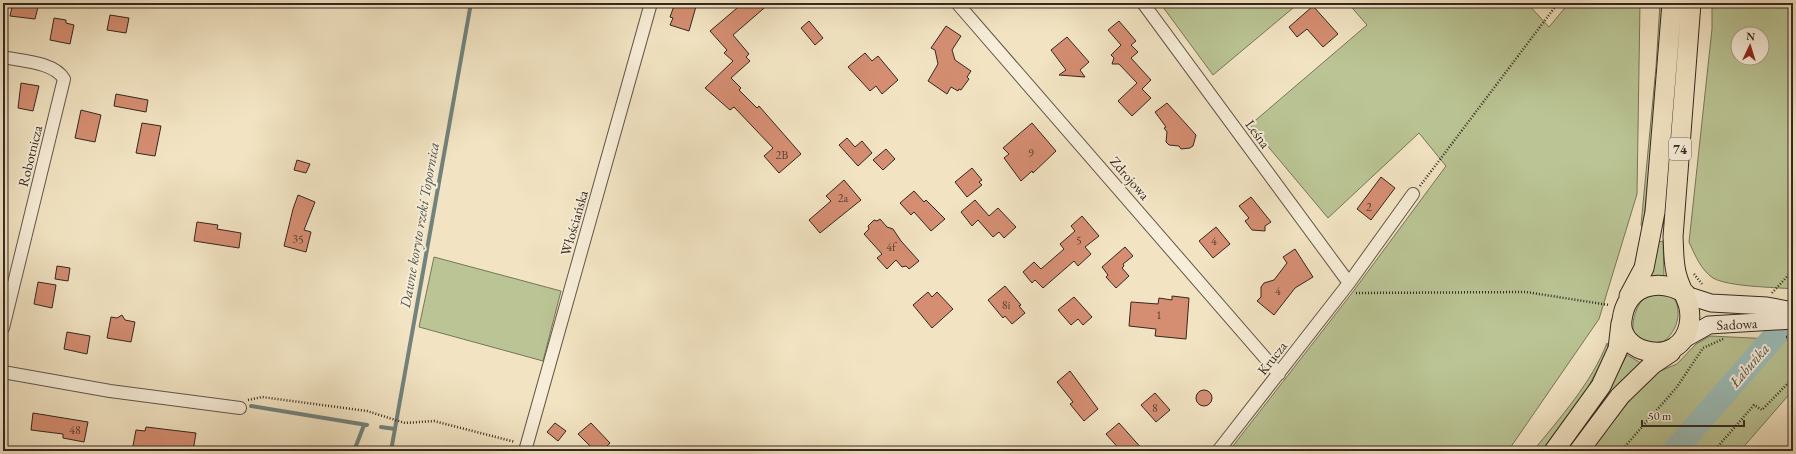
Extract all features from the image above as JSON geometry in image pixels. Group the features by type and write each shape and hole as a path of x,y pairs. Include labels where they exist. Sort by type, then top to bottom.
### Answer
{"main road":[{"name":"74","path":"1554,451 1601,386 1618,349 1621,324 1627,300 1644,268 1651,235 1661,144 1672,3"},
{"name":"74","path":"1679,344 1688,327 1690,313 1685,294 1675,269 1673,237 1691,3"},
{"path":"1627,300 1634,293 1650,286 1669,286 1685,294"},
{"name":"Sadowa","path":"1685,294 1711,303 1769,301 1793,311"},
{"name":"Sadowa","path":"1679,344 1709,325 1752,324 1793,320"},
{"path":"1621,324 1626,336 1637,348 1652,352 1679,344"},
{"path":"1579,451 1620,396 1653,364 1679,344"}],"street":[{"name":"Włościańska","path":"526,448 652,3"},
{"name":"Zdrojowa","path":"957,3 1279,374"},
{"name":"Leśna","path":"1143,3 1351,288"},
{"name":"Robotnicza","path":"3,57 46,66 57,71 64,79 3,328"},
{"name":"Krucza","path":"1218,451 1279,374 1351,288 1413,194"},
{"path":"3,372 103,389 240,408"}],"path":[{"path":"1413,194 1558,3"},
{"path":"1692,269 1700,282 1707,288"},
{"path":"1769,301 1793,270"},
{"path":"1351,288 1526,292 1609,305"},
{"path":"1621,451 1677,387 1703,348 1717,343 1727,335"},
{"path":"1714,451 1754,405 1762,410 1793,378"},
{"path":"240,408 248,399 262,397 367,411 392,417 405,423 434,421 526,448"}],"green space":[{"path":"1160,3 1299,3 1213,75"},
{"path":"1348,3 1527,3 1549,27 1569,3 1640,3 1637,194 1599,319 1508,451 1229,451 1352,293 1446,166 1419,133 1328,218 1250,125 1367,25"},
{"path":"1660,3 1663,3 1660,66 1643,228 1641,225 1656,67"},
{"path":"1712,3 1793,3 1793,289 1740,285 1713,278 1702,267 1689,242 1712,29"},
{"path":"1663,241 1664,278 1649,279 1658,242"},
{"path":"434,257 561,291 543,361 419,327"},
{"path":"1650,294 1671,294 1678,307 1678,314 1675,328 1671,334 1660,344 1640,340 1634,333 1633,328 1634,317 1638,306 1644,298"},
{"path":"1710,336 1793,340 1793,390 1740,451 1590,451 1642,385 1658,372 1677,364 1696,344"},
{"path":"1607,343 1608,349 1583,397 1542,451 1533,451 1584,386 1593,372"},
{"path":"1627,355 1641,363 1569,451 1562,451 1604,398"}],"building":[{"path":"13,3 39,3 35,19 10,16"},
{"path":"675,3 697,3 689,31 670,25 673,18 670,17"},
{"path":"743,3 770,3 733,35 749,54 746,57 750,61 731,78 741,88 739,90 757,108 759,106 801,154 779,173 764,156 773,148 734,107 730,110 705,88 733,61 724,53 727,50 710,31"},
{"path":"1313,6 1338,34 1323,47 1307,29 1297,37 1289,27"},
{"path":"110,15 129,18 126,33 107,30"},
{"path":"54,18 66,20 66,23 74,25 70,44 50,40"},
{"path":"809,21 823,38 815,45 801,28"},
{"path":"1119,21 1136,41 1131,45 1138,52 1131,58 1151,80 1142,89 1151,98 1132,116 1118,101 1137,83 1119,64 1112,64 1114,58 1111,55 1121,45 1108,30"},
{"path":"946,26 961,36 952,50 955,60 971,71 967,77 969,79 961,90 959,89 958,91 951,87 947,94 928,81 938,64 935,50 931,48"},
{"path":"1067,37 1089,62 1080,70 1085,77 1059,75 1066,70 1051,50"},
{"path":"865,53 872,61 878,56 898,80 882,94 876,86 870,91 848,67"},
{"path":"21,83 39,86 33,111 18,108"},
{"path":"116,94 148,100 146,112 114,106"},
{"path":"1167,103 1196,135 1193,146 1190,148 1181,149 1179,146 1169,145 1166,142 1167,132 1164,128 1166,127 1155,112"},
{"path":"81,110 101,115 95,142 75,138"},
{"path":"142,123 161,126 155,156 136,153"},
{"path":"1032,123 1056,151 1033,173 1032,171 1021,181 1004,158 1009,154 1003,148"},
{"path":"847,138 855,147 862,141 872,153 858,166 839,145"},
{"path":"886,149 895,159 883,170 873,160"},
{"path":"297,160 310,164 306,173 294,170"},
{"path":"972,168 982,180 979,182 982,185 967,197 955,182"},
{"path":"1381,177 1395,188 1371,220 1357,209"},
{"path":"844,180 861,200 820,233 809,220 831,201 826,196"},
{"path":"914,191 924,202 926,200 945,219 931,231 914,212 911,215 900,203"},
{"path":"298,195 315,202 304,230 311,232 306,252 284,246"},
{"path":"1251,197 1271,222 1265,226 1265,231 1252,230 1245,221 1249,218 1239,206"},
{"path":"975,200 989,216 998,208 1016,227 1004,238 999,232 993,237 978,220 972,226 961,212"},
{"path":"1082,216 1099,236 1085,247 1091,254 1078,266 1074,261 1043,288 1035,280 1032,283 1023,272 1034,262 1041,269 1064,249 1060,244 1075,231 1071,226"},
{"path":"880,219 887,227 893,229 901,241 919,261 909,269 906,266 902,267 896,260 887,269 877,258 882,254 864,234 869,229 868,226 874,220 877,221"},
{"path":"197,222 218,225 217,229 241,233 239,248 194,241"},
{"path":"1216,227 1230,244 1213,258 1199,241"},
{"path":"1125,247 1133,256 1123,264 1124,266 1122,268 1129,276 1116,288 1106,277 1108,275 1102,267"},
{"path":"1295,249 1313,277 1295,288 1274,315 1257,301 1261,297 1261,287 1264,283 1274,280 1287,263 1283,257"},
{"path":"57,266 70,268 68,281 55,279"},
{"path":"38,282 56,285 52,308 34,304"},
{"path":"1005,286 1021,305 1019,306 1025,313 1012,324 1005,316 1003,318 988,300"},
{"path":"928,292 932,297 937,292 953,309 932,328 913,305"},
{"path":"1172,296 1189,298 1186,339 1155,336 1156,329 1129,326 1131,302 1158,304 1159,298 1172,300"},
{"path":"1074,297 1092,317 1083,325 1078,319 1071,325 1058,310"},
{"path":"122,315 125,320 135,322 131,342 107,338 111,317 117,318"},
{"path":"67,332 90,336 87,354 64,349"},
{"path":"1070,371 1098,409 1084,421 1070,404 1073,402 1057,382"},
{"path":"1201,390 1207,390 1212,395 1210,404 1207,406 1201,406 1196,401 1196,395"},
{"path":"1155,393 1170,410 1156,422 1141,405"},
{"path":"33,413 88,422 84,442 63,438 63,434 31,430"},
{"path":"555,423 566,431 558,441 547,432"},
{"path":"591,423 610,443 602,451 595,451 578,434"},
{"path":"1119,423 1144,451 1121,451 1106,434"},
{"path":"146,427 196,433 193,451 132,451 136,430 145,431"}],"waterway":[{"name":"Dawne koryto rzeki Topornica","path":"391,451 471,3"},
{"name":"Łabuńka","path":"1674,451 1793,315"},
{"path":"251,406 367,425"},
{"path":"354,451 364,425"},
{"path":"381,427 395,429"}]}
